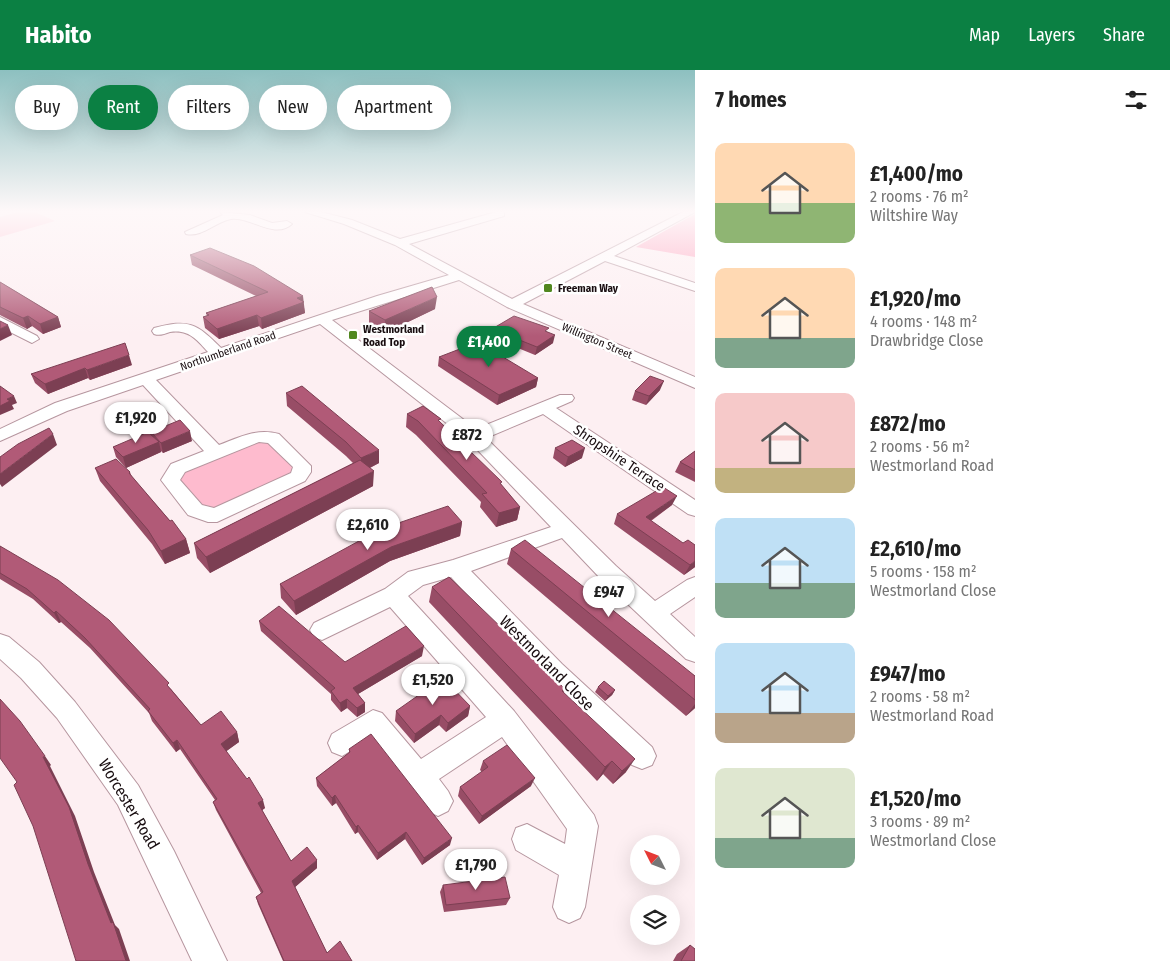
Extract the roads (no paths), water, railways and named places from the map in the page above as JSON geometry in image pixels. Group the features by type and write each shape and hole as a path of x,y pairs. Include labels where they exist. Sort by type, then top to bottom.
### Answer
{"street":[{"name":"Willington Street","path":"419,254 512,304 695,383"},
{"path":"512,304 611,254"},
{"path":"604,257 695,287"},
{"name":"Northumberland Road","path":"0,436 61,407 322,319 460,276"},
{"path":"322,319 474,436 608,572 695,652"},
{"path":"0,321 32,339"},
{"path":"159,332 185,326 195,331 218,354"},
{"path":"146,379 216,453"},
{"path":"474,436 566,398"},
{"name":"Shropshire Terrace","path":"544,407 695,509"},
{"path":"256,436 266,436 272,438 302,466 302,472 298,477 218,515 206,516 197,514 170,480 178,468 216,453 256,436"},
{"path":"322,630 393,595 416,578 454,568 567,529"},
{"name":"Westmorland Close","path":"454,568 553,672 642,756"},
{"path":"654,613 695,586"},
{"path":"393,595 505,720 583,826 568,907"},
{"name":"Worcester Road","path":"0,644 30,670 66,710 128,795 163,862 210,961"},
{"path":"419,776 505,720"},
{"path":"342,744 373,722 438,801"},
{"path":"528,839 576,868"}],"place":[{"name":"Freeman Way","path":"548,288"},
{"name":"Westmorland Road Top","path":"353,335"}]}
